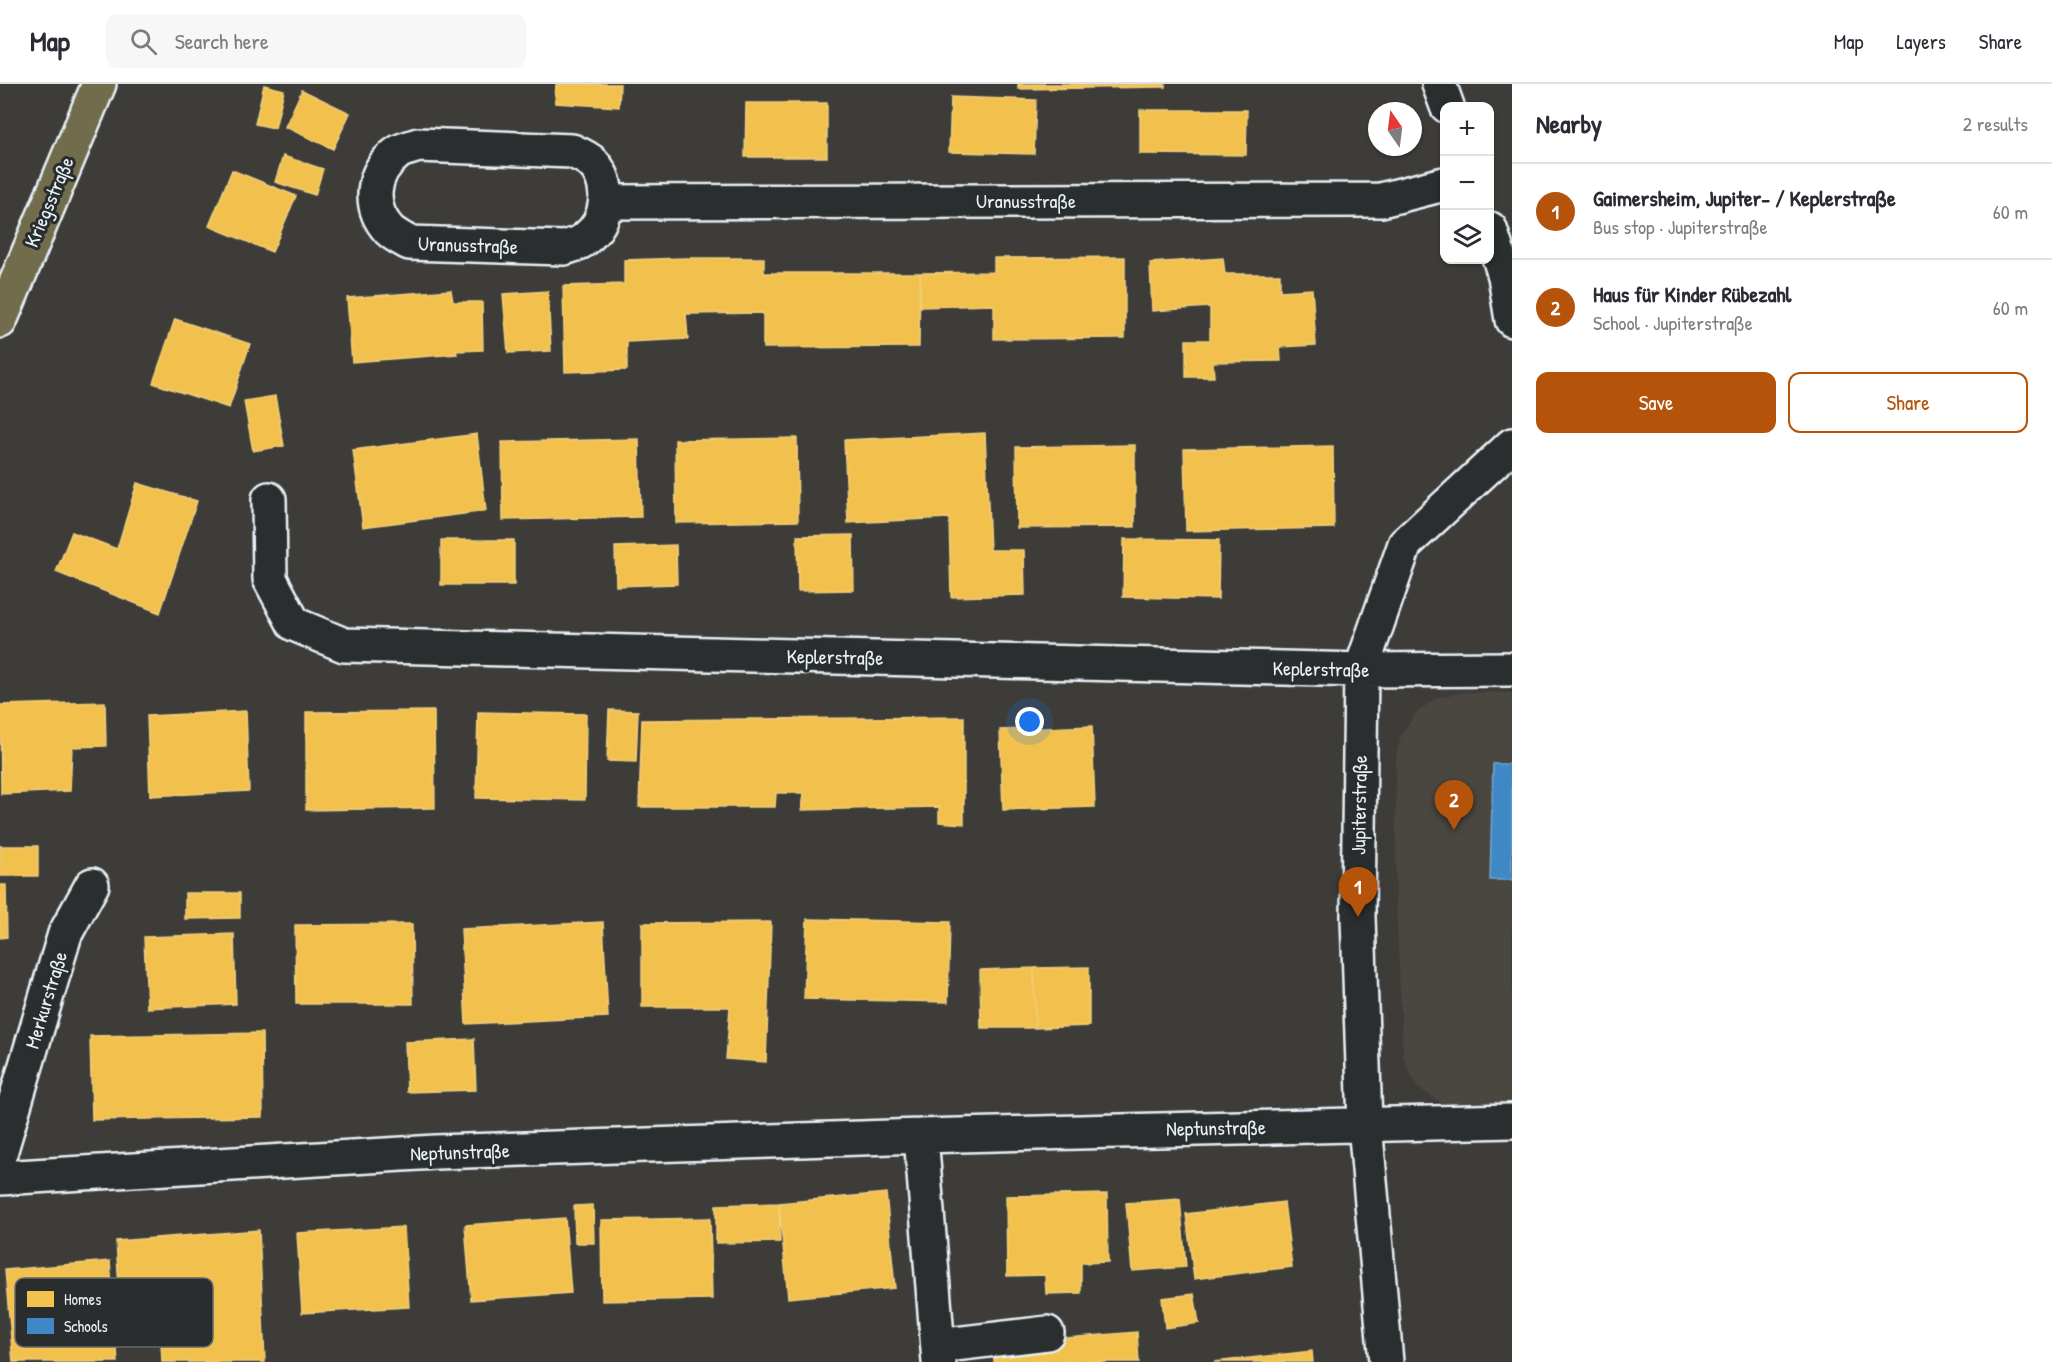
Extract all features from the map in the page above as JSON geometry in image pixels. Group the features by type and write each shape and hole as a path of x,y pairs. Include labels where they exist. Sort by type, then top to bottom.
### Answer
{"main road":[{"name":"Kriegsstraße","path":"0,321 99,84"}],"street":[{"path":"1439,84 1446,102"},
{"name":"Uranusstraße","path":"418,145 562,149 572,151 592,162 604,180 606,202 600,224 584,240 564,248 421,244 409,243 389,231 377,212 374,190 381,169 397,153 418,145"},
{"name":"Uranusstraße","path":"606,202 1381,200 1440,185"},
{"path":"1494,242 1505,276 1512,320"},
{"name":"Jupiterstraße","path":"1386,1362 1365,1124 1358,917 1361,670 1405,544 1512,445"},
{"name":"Keplerstraße","path":"269,499 270,579 294,624 344,645 1361,670 1512,669"},
{"name":"Merkurstraße","path":"0,1153 65,934 92,885"},
{"name":"Neptunstraße","path":"0,1178 436,1152 921,1136 1512,1121"},
{"path":"921,1136 939,1354 1047,1332"}],"shaded area":[{"path":"1465,692 1512,693 1512,1107 1449,1108 1417,1087 1403,1058 1396,903 1396,757 1401,735 1417,712 1437,697"}],"building: Homes":[{"path":"556,84 620,84 619,107 555,103"},
{"path":"1018,84 1165,84 1165,87 1018,89"},
{"path":"264,85 284,90 275,128 255,124"},
{"path":"302,90 350,113 333,149 285,127"},
{"path":"951,97 1036,100 1034,154 949,152"},
{"path":"746,103 827,103 827,157 745,157"},
{"path":"1140,110 1247,110 1246,155 1140,154"},
{"path":"283,156 323,169 315,195 275,182"},
{"path":"232,170 296,196 272,252 209,226"},
{"path":"1125,257 1125,338 994,339 994,305 920,307 920,273 994,272 994,258"},
{"path":"764,258 764,273 920,273 919,347 763,348 763,313 686,314 688,339 627,342 627,370 565,372 563,286 624,284 624,260"},
{"path":"1223,258 1225,274 1280,274 1280,291 1312,289 1316,345 1280,347 1281,361 1213,362 1214,377 1186,377 1186,340 1210,340 1210,307 1152,311 1150,263"},
{"path":"451,290 453,302 482,302 483,350 352,362 347,298"},
{"path":"548,291 551,351 508,353 503,294"},
{"path":"175,319 250,344 229,408 153,383"},
{"path":"275,396 284,446 253,451 244,401"},
{"path":"985,433 990,550 1024,550 1025,595 951,597 949,518 848,523 844,440"},
{"path":"477,434 486,511 363,527 353,450"},
{"path":"797,438 798,521 676,523 675,440"},
{"path":"639,439 641,517 503,520 502,442"},
{"path":"1135,445 1135,527 1017,528 1016,447"},
{"path":"1333,446 1334,528 1186,531 1184,449"},
{"path":"137,483 197,501 160,613 56,572 72,532 117,549"},
{"path":"853,535 854,590 798,591 797,536"},
{"path":"1124,539 1219,540 1218,599 1123,597"},
{"path":"441,540 514,540 514,585 441,585"},
{"path":"676,545 677,584 616,586 615,547"},
{"path":"105,702 106,746 72,747 70,791 1,794 0,705"},
{"path":"609,710 638,711 636,762 607,761"},
{"path":"246,711 249,791 150,796 147,716"},
{"path":"434,711 435,808 306,810 306,712"},
{"path":"478,712 586,714 585,800 476,798"},
{"path":"964,717 964,824 939,822 939,807 802,810 804,793 776,793 775,807 639,807 642,720"},
{"path":"1092,726 1095,807 1003,810 1000,730"},
{"path":"0,846 38,846 38,876 0,876"},
{"path":"0,885 6,885 7,937 0,938"},
{"path":"185,893 240,893 240,918 185,919"},
{"path":"807,919 950,922 948,1002 804,999"},
{"path":"603,922 608,1017 466,1024 461,929"},
{"path":"771,922 766,1062 726,1059 730,1007 642,1007 642,923"},
{"path":"412,924 413,1004 296,1004 295,925"},
{"path":"234,934 236,1004 147,1008 144,937"},
{"path":"1089,967 1089,1026 1035,1028 1034,968"},
{"path":"1034,968 1035,1028 981,1028 980,970"},
{"path":"262,1033 263,1117 92,1120 90,1036"},
{"path":"474,1039 476,1090 407,1092 405,1042"},
{"path":"886,1193 895,1288 788,1298 779,1203"},
{"path":"1107,1194 1108,1262 1081,1263 1081,1293 1046,1294 1045,1275 1007,1276 1006,1196"},
{"path":"1180,1199 1186,1267 1132,1271 1126,1203"},
{"path":"1284,1202 1292,1267 1194,1279 1186,1214"},
{"path":"779,1203 780,1242 716,1243 716,1205"},
{"path":"593,1205 594,1243 575,1243 574,1206"},
{"path":"565,1218 571,1293 471,1300 465,1225"},
{"path":"710,1218 712,1299 602,1301 601,1220"},
{"path":"404,1227 409,1307 302,1313 297,1233"},
{"path":"259,1230 265,1362 162,1362 161,1347 213,1347 213,1278 118,1278 116,1241"},
{"path":"110,1261 111,1278 15,1278 15,1347 117,1347 118,1362 13,1362 5,1270"},
{"path":"1194,1294 1199,1323 1165,1328 1162,1298"},
{"path":"1137,1332 1139,1362 994,1362 994,1344"},
{"path":"1312,1351 1313,1362 1214,1362"}],"building: Schools":[{"path":"1493,764 1512,764 1512,880 1490,880"}],"place":[{"name":"Haus für Kinder Rübezahl","path":"1454,830"},
{"name":"Gaimersheim, Jupiter- / Keplerstraße","path":"1358,917"}]}
